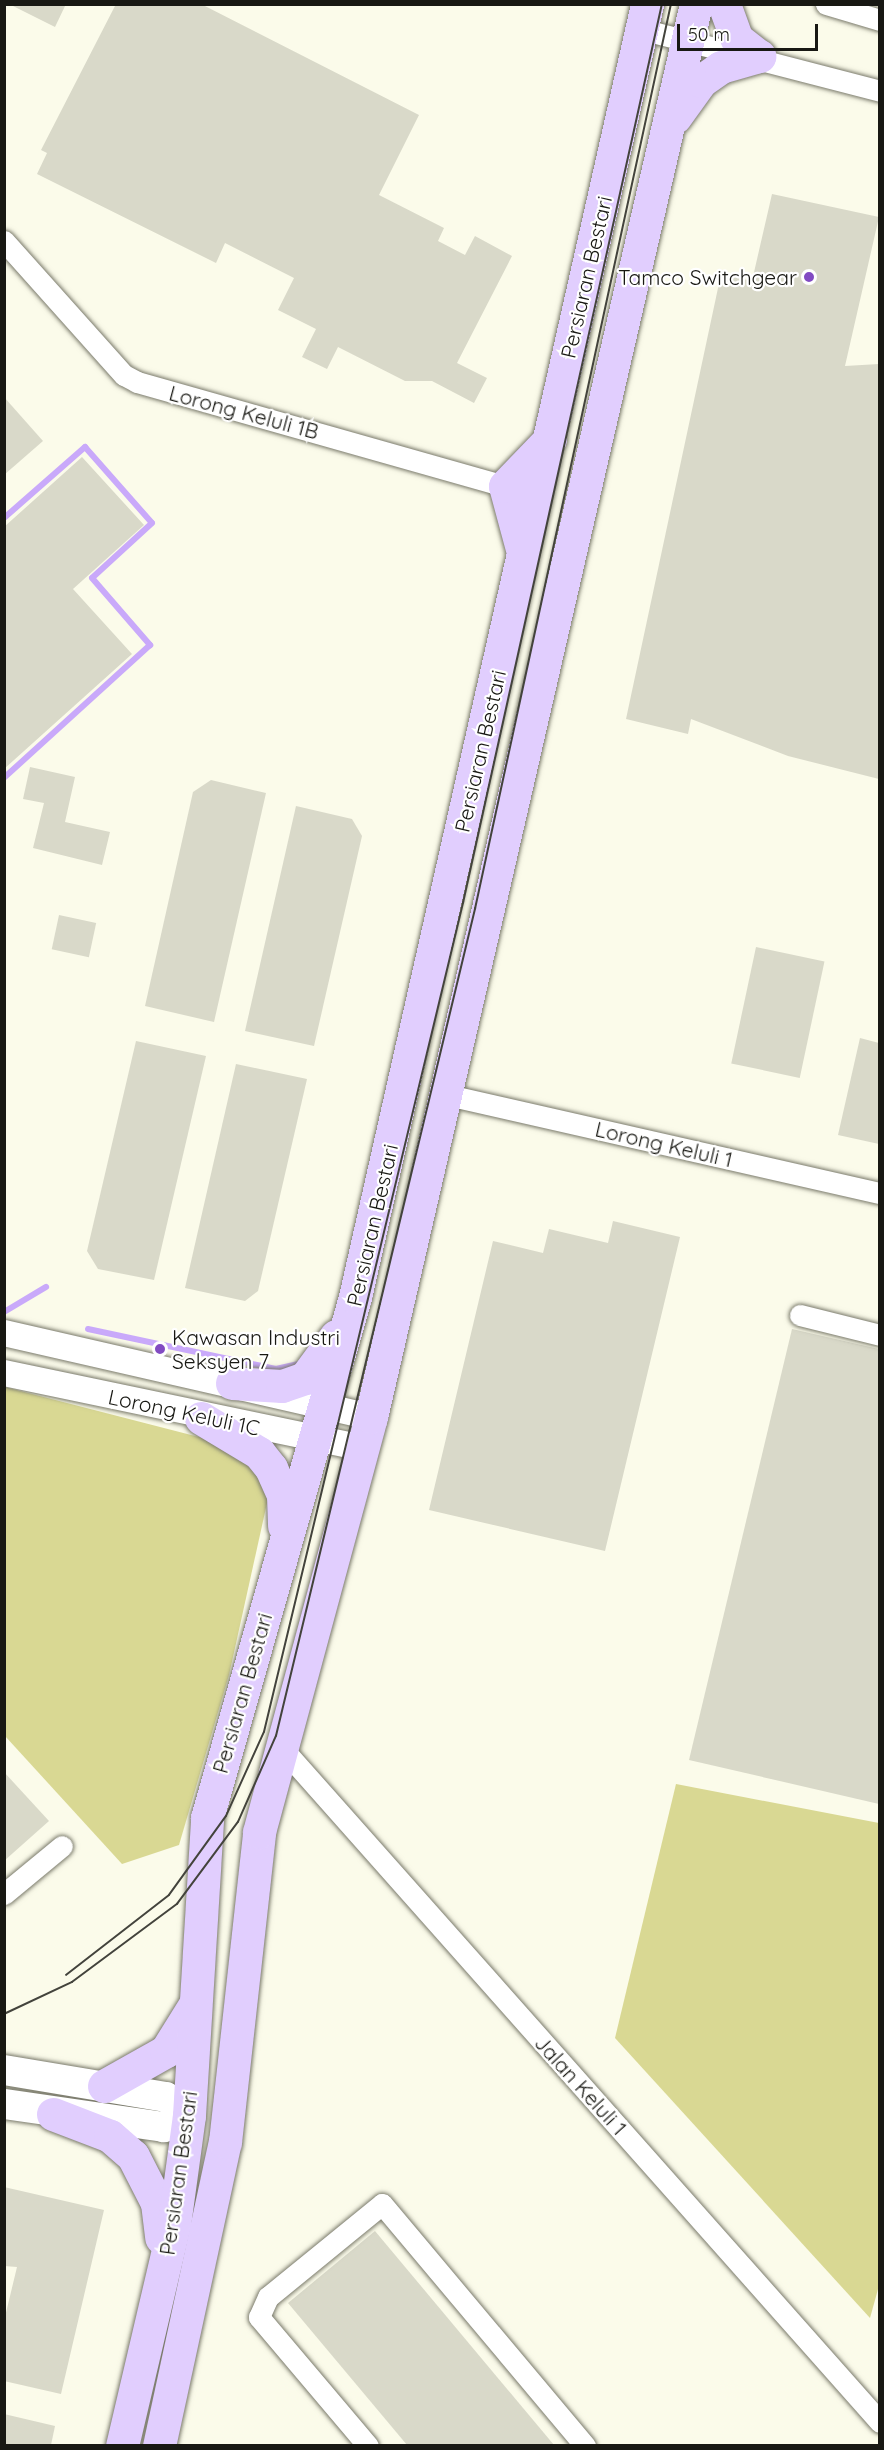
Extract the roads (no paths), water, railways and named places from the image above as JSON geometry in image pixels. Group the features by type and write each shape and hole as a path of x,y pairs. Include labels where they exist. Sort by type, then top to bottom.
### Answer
{"main road":[{"name":"Persiaran Bestari","path":"159,2445 225,2142 259,1833 367,1432 448,1095 696,4"},
{"path":"724,4 737,39 759,56"},
{"name":"Persiaran Bestari","path":"122,2445 160,2285 189,2115 198,2000 207,1818 355,1297 538,495 644,17"},
{"path":"667,130 701,81 720,67 759,56"},
{"path":"523,560 505,486 550,440"},
{"path":"232,1383 282,1386 305,1378 328,1354 355,1297"},
{"path":"201,1418 259,1453 279,1481 286,1508 277,1572"},
{"path":"4,2104 53,2114 164,2127 189,2115 204,2104 213,2084 226,2005 244,1958"},
{"path":"105,2086 166,2051 198,2000"},
{"path":"4,2070 166,2097 189,2115 208,2139 177,2309 181,2352"},
{"path":"53,2114 110,2136 147,2175 162,2232 160,2285"}],"street":[{"path":"826,4 879,20"},
{"path":"644,17 687,38 759,56 879,91"},
{"name":"Lorong Keluli 1B","path":"4,241 124,375 137,382 538,495"},
{"name":"Lorong Keluli 1","path":"448,1095 879,1193"},
{"path":"800,1316 879,1335"},
{"name":"Lorong Keluli 1C","path":"4,1333 232,1383 325,1407 367,1432"},
{"name":"Lorong Keluli 1C","path":"4,1373 201,1418 316,1439 367,1432"},
{"name":"Jalan Keluli 1","path":"282,1748 879,2421"},
{"path":"4,1894 62,1846"},
{"path":"368,2445 259,2317 268,2297 382,2204 585,2445"}],"waterway":[{"path":"4,518 85,447 152,523 92,578 150,645 4,778"},
{"path":"4,1312 46,1287"},
{"path":"88,1329 276,1369 297,1364"}],"tram line":[{"path":"66,1975 169,1895 226,1816 264,1732 463,903 662,4"},
{"path":"4,2014 72,1982 177,1904 238,1822 276,1736 475,909 671,4"}],"place":[{"name":"Tamco Switchgear","path":"809,277"},
{"name":"Kawasan Industri Seksyen 7","path":"160,1349"}]}
